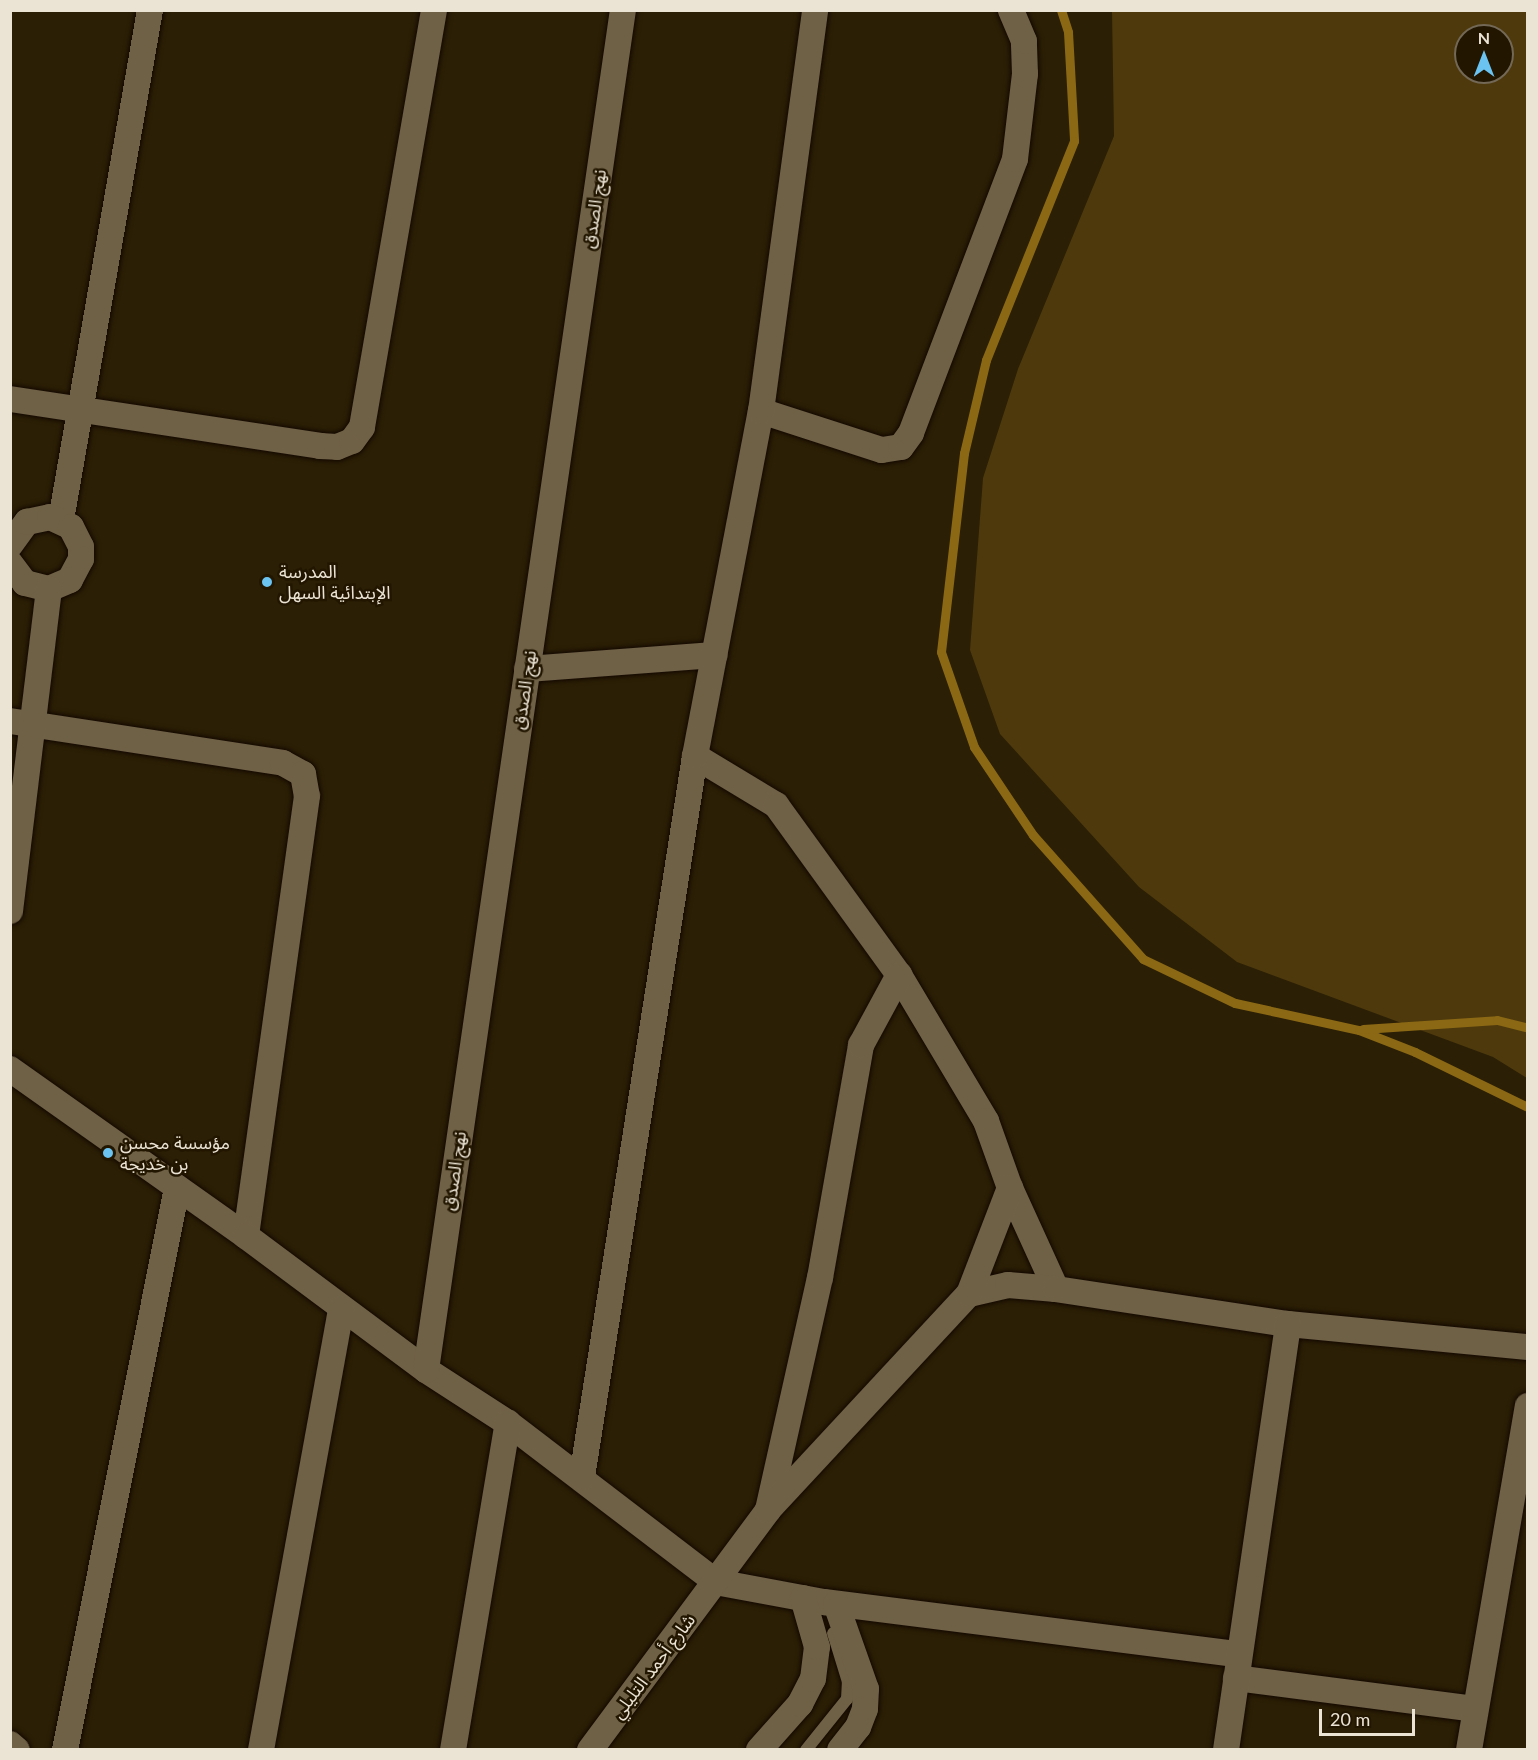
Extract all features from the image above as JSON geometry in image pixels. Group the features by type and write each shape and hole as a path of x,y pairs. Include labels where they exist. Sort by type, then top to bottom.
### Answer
{"street":[{"path":"61,520 150,10"},
{"path":"10,399 320,446 337,447 352,441 362,427 434,10"},
{"name":"نهج الصدق","path":"426,1370 623,10"},
{"path":"582,1477 695,756 761,411 816,10"},
{"path":"761,411 882,450 901,447 911,433 1014,159 1025,74 1024,41 1011,10"},
{"path":"10,545 27,522 38,518 61,520 77,536 81,559 70,580 49,589 25,583 10,563"},
{"path":"10,910 22,723 49,589"},
{"path":"526,669 714,656"},
{"path":"22,723 283,763 294,766 307,785 246,1236"},
{"path":"695,756 776,805 899,975 986,1121 1010,1188 1056,1288"},
{"path":"768,1510 820,1278 861,1045 899,975"},
{"path":"10,1069 246,1236 341,1309 426,1370 508,1423 582,1477 716,1582 821,1601 1237,1666 1475,1709"},
{"path":"65,1749 177,1188"},
{"path":"969,1294 1010,1188"},
{"path":"969,1294 1008,1285 1056,1288 1288,1324 1527,1347"},
{"name":"شارع أحمد التليلي","path":"599,1746 768,1510 969,1294"},
{"path":"261,1749 341,1309"},
{"path":"1226,1749 1288,1324"},
{"path":"1468,1749 1521,1497 1527,1406"},
{"path":"453,1749 508,1423"},
{"path":"759,1749 800,1704 813,1679 821,1601"},
{"path":"821,1601 866,1689 858,1727 840,1749"},
{"path":"10,1744 17,1749"}],"lane":[{"path":"806,1749 843,1707 848,1691 821,1601"}],"shaded area":[{"path":"1112,11 1527,11 1527,1078 1493,1057 1237,962 1139,887 1000,734 970,650 983,478 1018,369 1114,136"}],"waterway":[{"path":"1061,10 1068,32 1074,141 986,360 964,453 941,652 974,747 1033,835 1143,959 1235,1003 1359,1030 1415,1052 1528,1107"},
{"path":"1363,1029 1497,1020 1528,1028"}],"place":[{"name":"المدرسة الإبتدائية السهل","path":"267,582"},
{"name":"مؤسسة محسن بن خديجة","path":"108,1153"}]}
